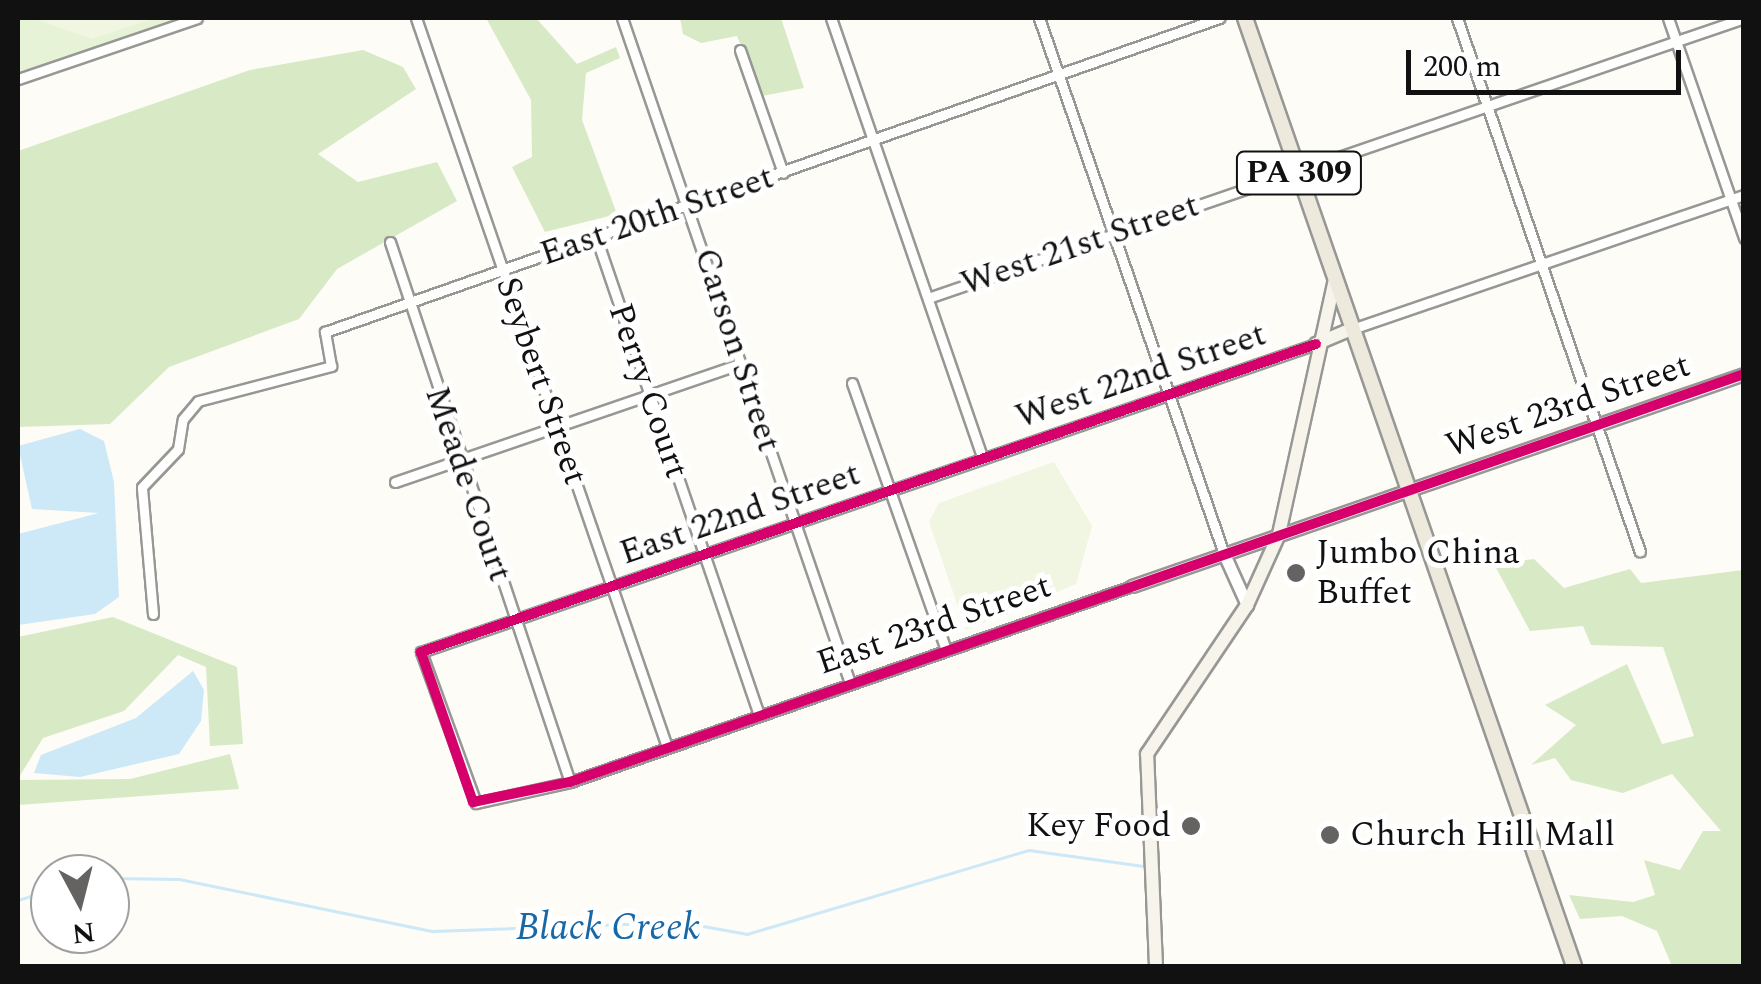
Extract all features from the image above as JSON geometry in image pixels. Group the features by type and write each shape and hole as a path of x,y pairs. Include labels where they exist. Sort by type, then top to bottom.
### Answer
{"main road":[{"name":"PA 309","path":"1246,18 1542,883 1574,966"},
{"path":"1156,966 1143,842 1142,776 1174,711 1246,604 1278,534 1316,344 1335,280"},
{"name":"West 22nd Street","path":"1316,344 1352,329"}],"street":[{"path":"18,79 197,18"},
{"name":"Seybert Street","path":"416,18 666,744"},
{"name":"Carson Street","path":"622,18 850,683"},
{"path":"831,18 984,459"},
{"path":"1039,18 1224,554 1246,604"},
{"name":"East 20th Street","path":"153,614 144,478 178,449 183,419 198,400 331,366 326,332 1219,18"},
{"path":"1456,18 1600,424 1640,552"},
{"path":"1668,18 1744,238"},
{"name":"West 21st Street","path":"928,298 1744,18"},
{"path":"740,50 784,173"},
{"name":"West 22nd Street","path":"1352,329 1744,195"},
{"name":"Perry Court","path":"596,237 759,715"},
{"name":"Meade Court","path":"390,242 570,782"},
{"name":"West 22nd Street","path":"984,459 1316,344"},
{"path":"394,482 740,364"},
{"name":"West 23rd Street","path":"1410,490 1744,374"},
{"path":"852,382 946,650"},
{"name":"East 22nd Street","path":"514,620 984,459"},
{"name":"East 23rd Street","path":"514,620 421,652 473,802 570,782 666,744 1410,490"}],"green space":[{"path":"18,18 184,18 18,74"},
{"path":"32,18 155,18 92,39"},
{"path":"486,18 536,18 577,64 616,47 620,58 586,73 582,120 617,214 545,232 512,167 532,157 531,100"},
{"path":"680,18 781,18 804,88 762,96 737,36 701,43 683,34"},
{"path":"363,50 403,67 416,89 318,154 358,182 437,162 457,201 337,269 299,319 169,367 110,424 18,427 18,151 250,70"},
{"path":"1054,462 1092,526 1076,584 966,630 929,522 939,503"},
{"path":"1534,559 1564,588 1630,569 1641,583 1743,570 1743,966 1672,966 1657,931 1622,916 1580,919 1569,895 1633,902 1655,895 1644,860 1680,870 1703,831 1721,831 1672,774 1623,793 1571,780 1555,758 1531,765 1576,725 1545,705 1627,664 1662,744 1694,736 1663,647 1591,645 1583,626 1530,631 1494,564"},
{"path":"113,617 237,667 243,744 210,746 206,667 178,655 124,711 43,738 18,779 18,637"},
{"path":"230,754 239,789 18,805 18,780 130,779"}],"water":[{"path":"80,429 104,441 114,482 119,597 95,614 18,625 18,534 99,513 32,509 18,446"},
{"path":"193,671 204,690 201,721 179,754 80,777 34,773 41,755 136,718"}],"waterway":[{"name":"Black Creek","path":"130,878 179,879 433,931 681,922 747,934 1029,850 1145,866"},
{"name":"Black Creek","path":"18,900 30,896"}],"cycle path":[{"path":"1316,344 421,652 473,802 570,782 1744,374"}],"place":[{"name":"Jumbo China Buffet","path":"1296,573"},
{"name":"Key Food","path":"1191,826"},
{"name":"Church Hill Mall","path":"1330,835"}]}
